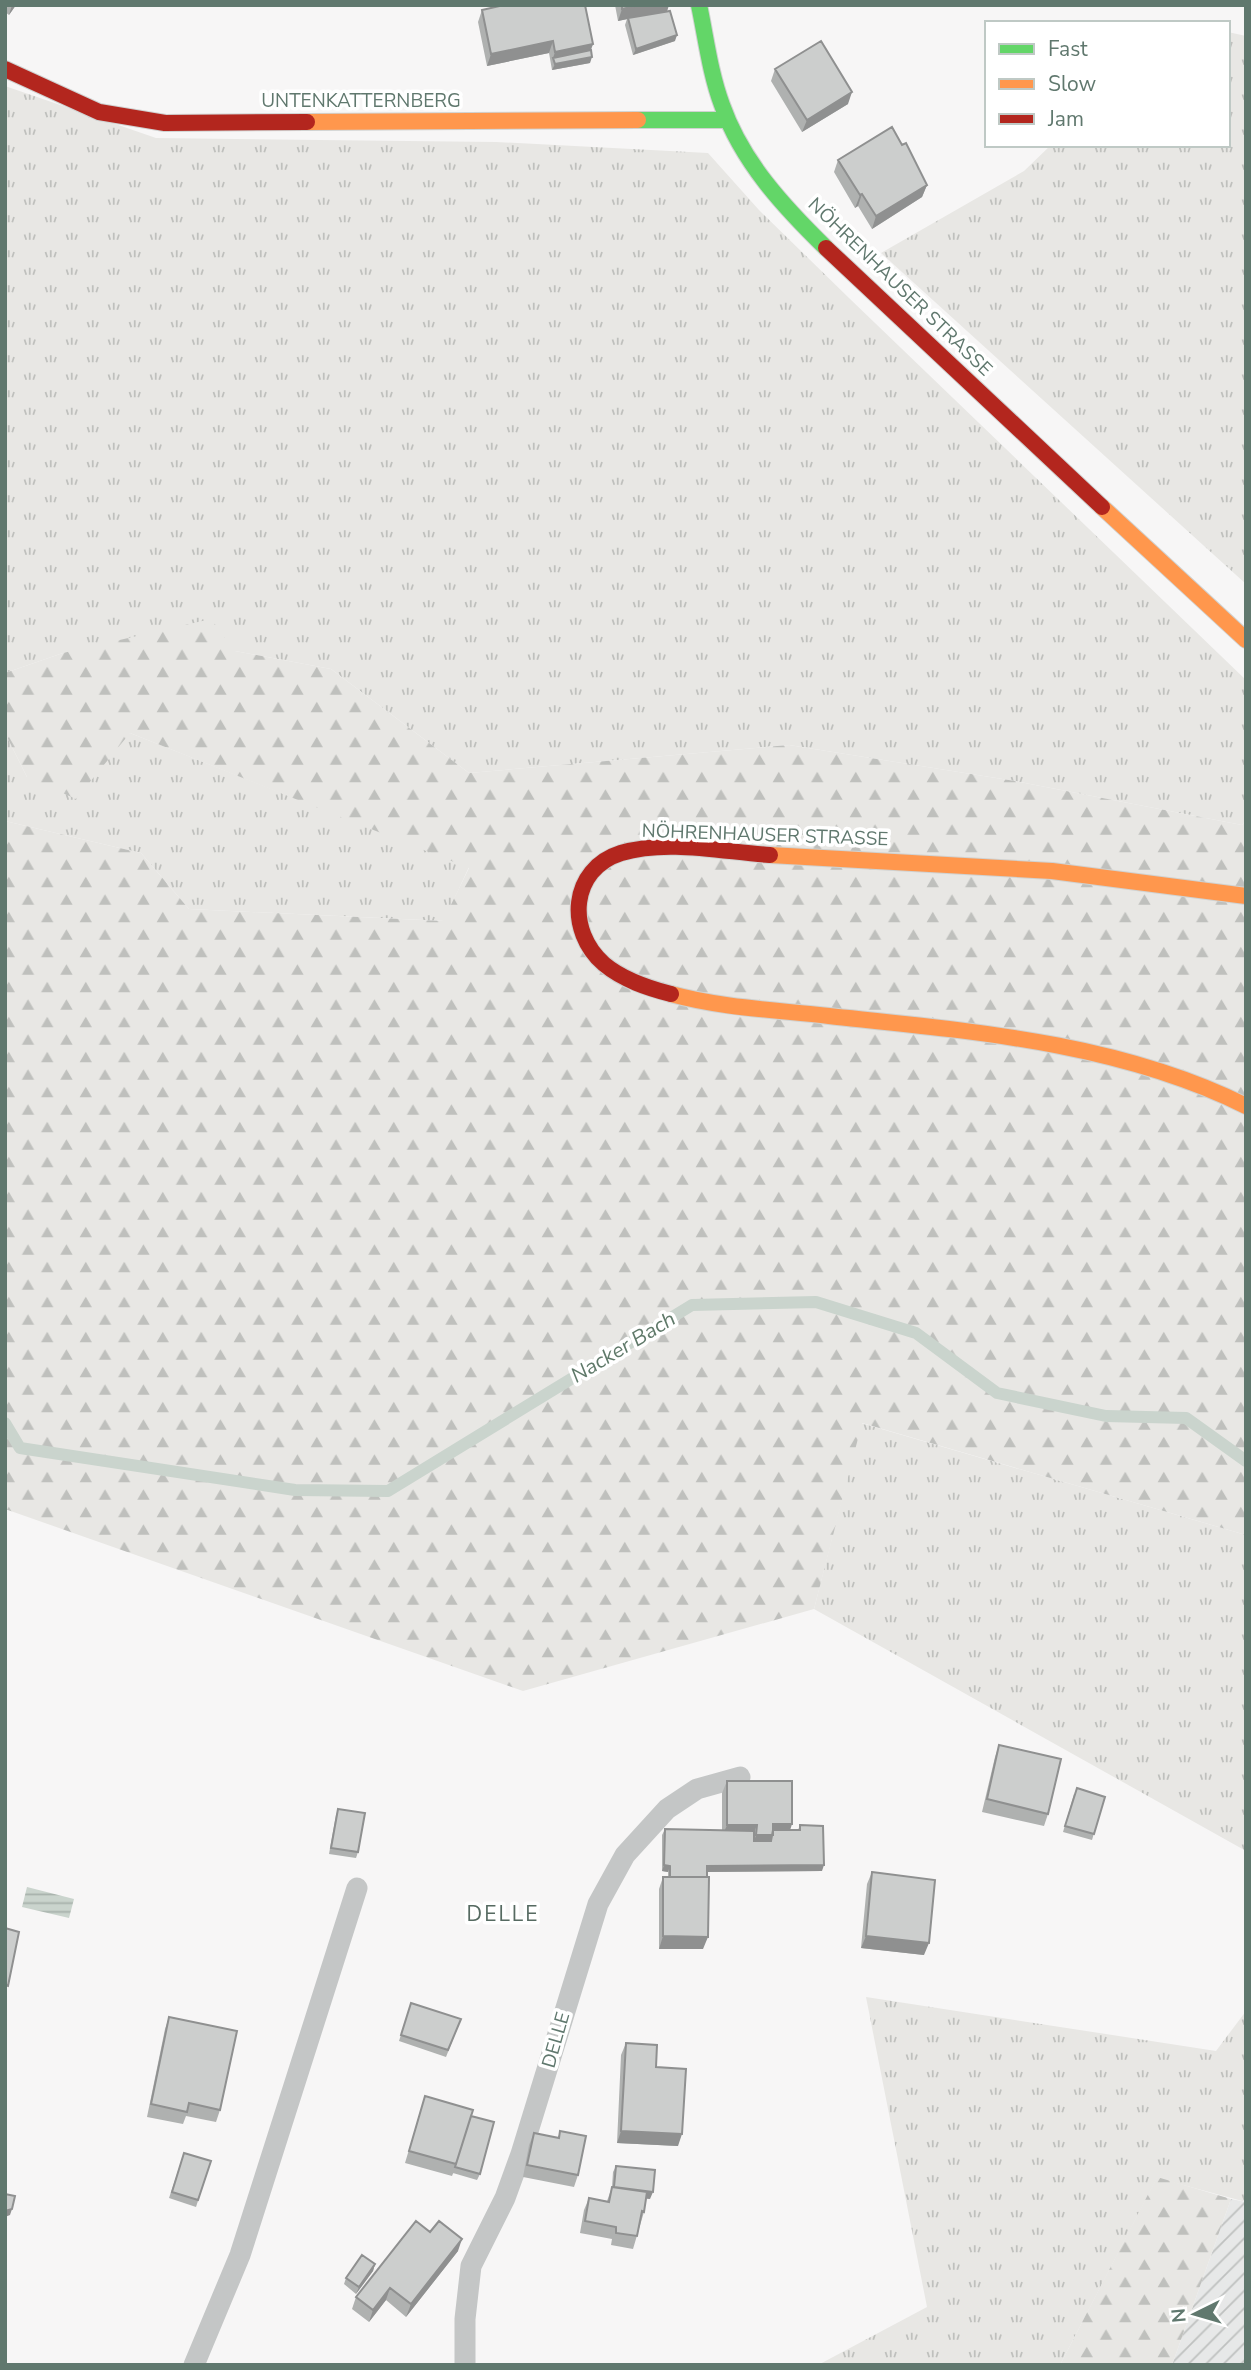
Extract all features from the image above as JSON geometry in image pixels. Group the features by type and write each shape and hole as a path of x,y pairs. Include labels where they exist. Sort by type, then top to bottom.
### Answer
{"street":[{"name":"NÖHRENHAUSER STRASSE","path":"699,5 727,120 761,174 811,231 922,340 1246,640"},
{"name":"UNTENKATTERNBERG","path":"5,69 99,113 164,123 727,120"},
{"name":"NÖHRENHAUSER STRASSE","path":"1246,896 1153,883 961,865 705,850 637,850 609,857 591,870 583,881 578,907 580,926 590,952 622,976 651,988 712,1002 1017,1039 1088,1051 1152,1068 1246,1106"}],"lane":[{"name":"DELLE","path":"465,2365 465,2319 471,2266 505,2198 521,2154 598,1904 625,1855 667,1809 697,1789 740,1777"},
{"path":"194,2365 240,2255 358,1888"}],"shaded area":[{"path":"27,1887 74,1899 69,1918 22,1907"},
{"path":"1231,2199 1246,2202 1246,2365 1172,2365"}],"green space":[{"path":"1230,32 1246,36 1246,584 881,253 1024,171 1049,147 1230,147"},
{"path":"5,86 156,138 496,142 708,153 759,210 1246,680 1246,820 1242,825 1015,781 789,745 469,773 331,669 235,651 63,653 5,673"},
{"path":"211,619 235,651 331,669 469,773 789,745 1015,781 1242,825 1246,820 1246,1535 862,1423 814,1609 523,1691 5,1509 5,821 141,853 189,909 443,921 469,868 130,733 76,799 27,777 5,733 5,673 63,653"},
{"path":"5,733 27,777 130,733 469,867 444,921 189,909 141,853 5,821"},
{"path":"861,1423 1246,1535 1246,1851 814,1609"},
{"path":"866,1997 1216,2051 1246,2011 1246,2202 1157,2178 1060,2365 818,2365 927,2307"},
{"path":"1157,2177 1231,2199 1172,2365 1060,2365"}],"building":[{"path":"504,5 585,5 593,44 555,52 553,41 491,54 482,10"},
{"path":"622,5 639,5 622,9"},
{"path":"670,11 677,35 636,49 628,18"},
{"path":"821,41 852,92 807,120 775,69"},
{"path":"591,50 592,57 555,64 553,58"},
{"path":"892,127 902,145 906,143 927,185 876,216 838,160"},
{"path":"999,1745 1061,1759 1048,1814 987,1799"},
{"path":"727,1781 792,1781 792,1824 773,1824 773,1835 756,1835 757,1825 727,1825"},
{"path":"1077,1788 1105,1797 1094,1834 1065,1826"},
{"path":"338,1809 365,1813 358,1852 331,1848"},
{"path":"800,1825 823,1826 824,1865 707,1866 707,1877 670,1877 670,1866 664,1865 665,1829 754,1831 754,1841 771,1841 773,1830 800,1830"},
{"path":"872,1872 935,1880 929,1943 866,1936"},
{"path":"663,1877 709,1877 708,1937 663,1936"},
{"path":"5,1928 19,1932 8,1986 5,1985"},
{"path":"411,2003 461,2019 448,2050 401,2035"},
{"path":"169,2017 237,2031 220,2110 189,2103 187,2112 151,2104"},
{"path":"626,2043 657,2045 656,2067 686,2069 682,2134 621,2131"},
{"path":"425,2096 473,2110 456,2164 409,2151"},
{"path":"471,2116 494,2122 480,2174 455,2167"},
{"path":"560,2131 586,2136 578,2175 527,2165 534,2133 559,2138"},
{"path":"184,2153 211,2161 198,2200 172,2192"},
{"path":"616,2166 655,2170 653,2192 614,2187"},
{"path":"612,2187 647,2192 637,2236 616,2233 616,2227 585,2221 589,2198 609,2202"},
{"path":"5,2194 15,2196 12,2209 5,2211"},
{"path":"416,2221 430,2232 439,2221 462,2239 411,2304 390,2288 373,2310 356,2297"},
{"path":"362,2255 375,2264 359,2287 346,2278"}],"waterway":[{"name":"Nacker Bach","path":"5,1423 20,1448 295,1490 388,1491 692,1305 816,1302 916,1333 997,1393 1106,1416 1186,1418 1246,1461"}],"traffic: fast":[{"path":"699,5 711,68 730,126 766,183 826,248"},
{"path":"638,120 727,120"}],"traffic: slow":[{"path":"307,122 638,120"},
{"path":"1102,507 1246,640"},
{"path":"770,855 1052,871 1246,896"},
{"path":"671,994 730,1006 989,1034 1095,1053 1197,1084 1246,1106"}],"traffic: jam":[{"path":"5,69 99,112 165,123 307,122"},
{"path":"826,248 1102,507"},
{"path":"671,994 619,975 604,964 592,950 583,935 579,919 583,886 591,872 604,861 621,853 657,847 770,855"}],"district":[{"name":"DELLE","path":"503,1914"}]}
